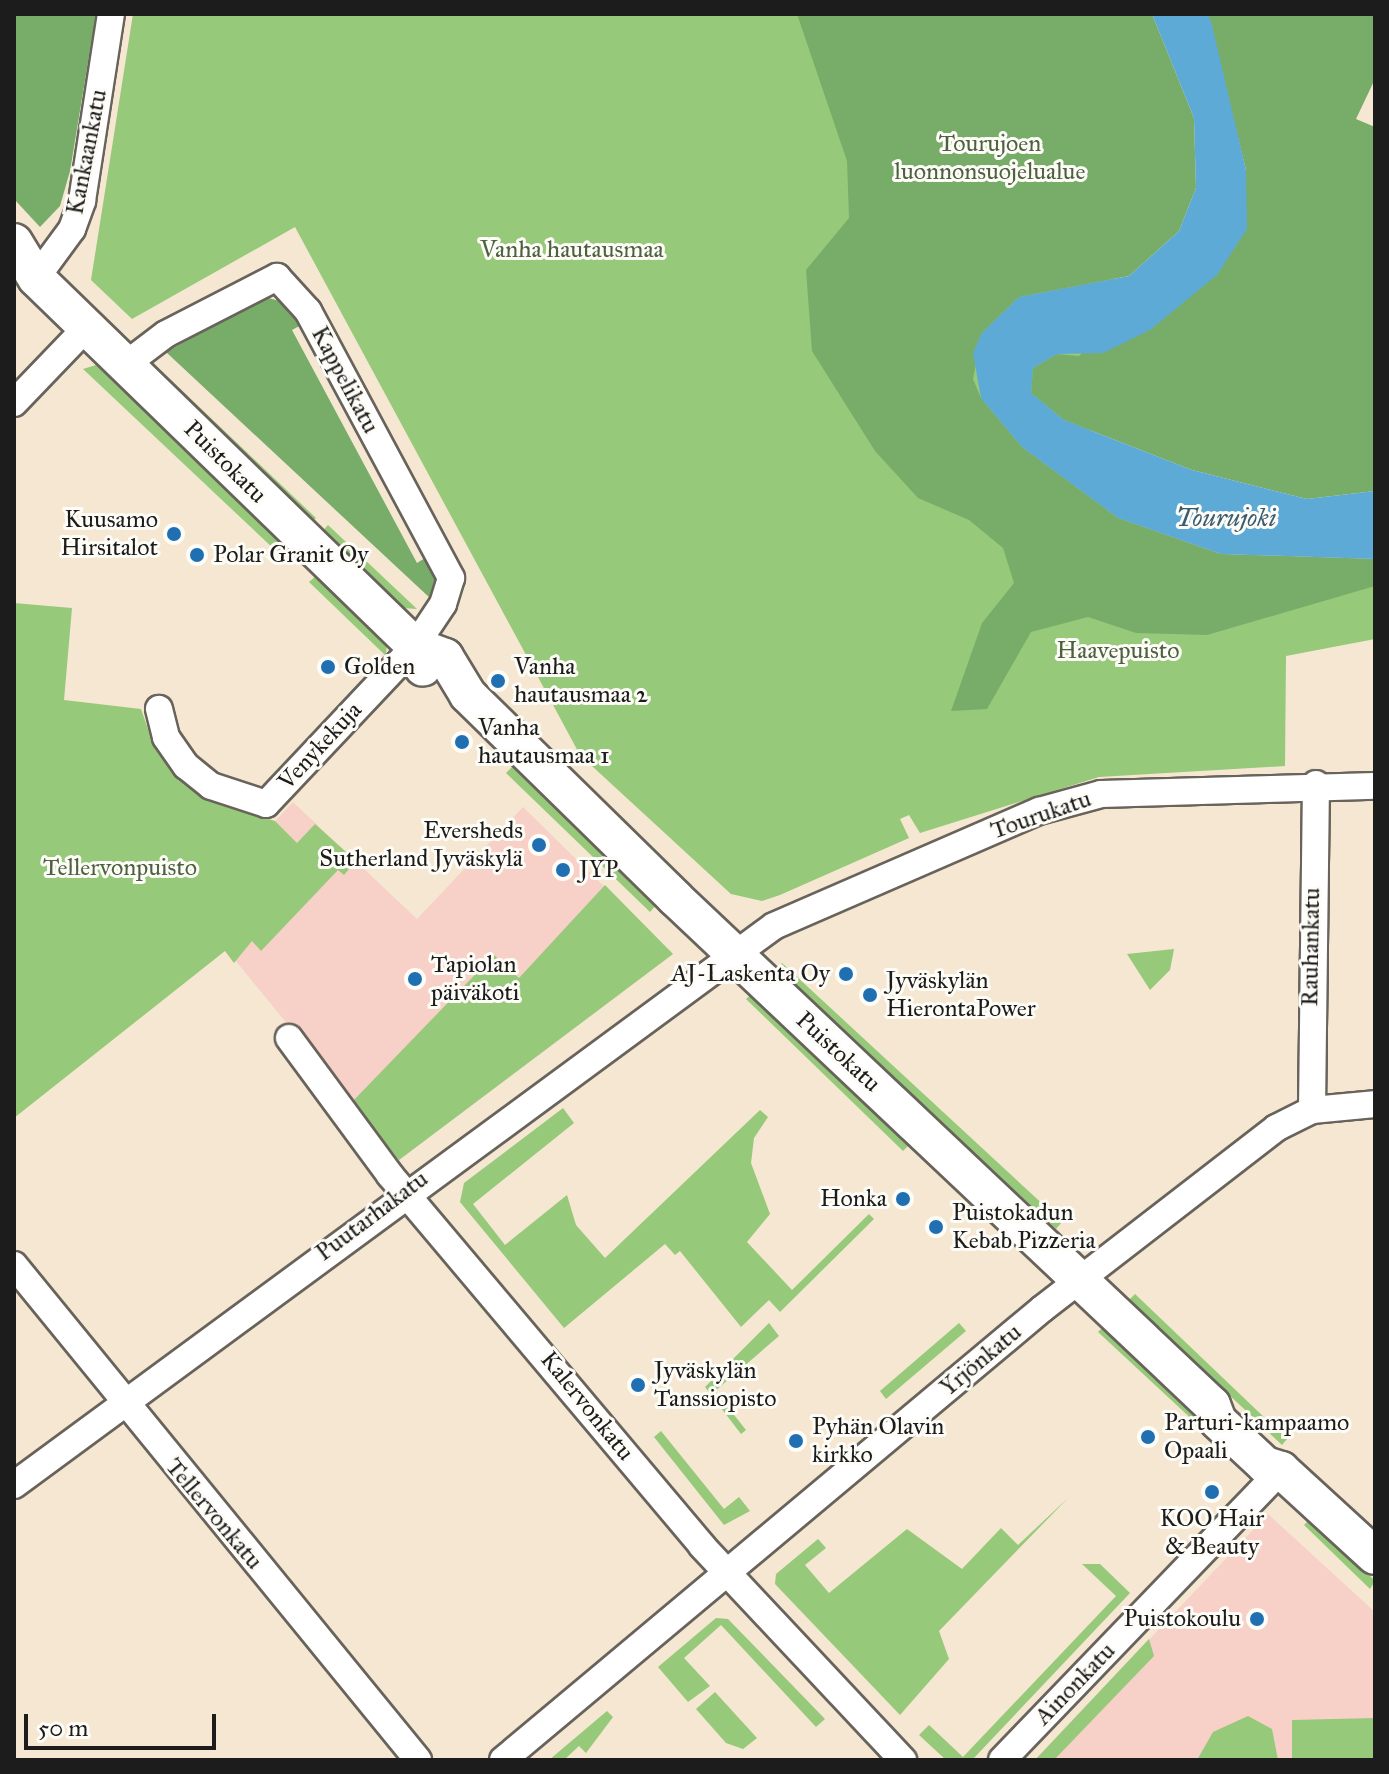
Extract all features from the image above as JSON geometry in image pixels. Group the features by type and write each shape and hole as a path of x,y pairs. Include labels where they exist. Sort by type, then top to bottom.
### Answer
{"main road":[{"name":"Puistokatu","path":"14,242 25,275 125,365 415,646 445,657 468,695 719,962 1080,1279 1212,1405 1238,1418 1275,1454 1281,1470 1375,1556"}],"street":[{"name":"Kankaankatu","path":"25,275 72,229 82,201 111,14"},
{"name":"Kappelikatu","path":"125,365 166,334 277,277 308,311 451,578 443,604 415,646"},
{"path":"14,403 86,328"},
{"name":"Venykekuja","path":"159,709 166,737 186,766 211,786 266,804 415,646"},
{"name":"Tourukatu","path":"719,962 774,926 1039,811 1130,790 1316,784 1375,786"},
{"name":"Rauhankatu","path":"1312,1110 1316,784"},
{"name":"Puutarhakatu","path":"14,1485 408,1189 719,962"},
{"name":"Kalervonkatu","path":"289,1038 316,1081 725,1572 903,1760"},
{"name":"Yrjönkatu","path":"503,1760 1080,1279 1276,1128 1312,1110 1375,1104"},
{"name":"Tellervonkatu","path":"14,1265 122,1403 418,1760"},
{"name":"Ainonkatu","path":"1002,1760 1281,1470"}],"shaded area":[{"path":"293,802 417,919 523,807 673,954 399,1160 221,943 227,873"},
{"path":"1268,1514 1375,1612 1375,1760 1035,1760"}],"green space":[{"path":"14,14 96,14 70,171 60,206 40,227 14,199"},
{"name":"Vanha hautausmaa","path":"133,14 1152,14 1082,487 1119,518 1221,554 1375,559 1375,639 1286,656 1285,766 1099,777 920,833 909,815 900,819 909,838 762,901 731,894 580,755 295,227 132,319 91,280"},
{"name":"Tourujoen luonnonsuojelualue","path":"797,14 1152,14 1194,118 1196,188 1179,231 1129,276 1019,297 982,333 973,379 981,398 1022,447 1118,518 1221,554 1375,559 1375,586 1207,635 1136,633 1088,617 1031,632 987,709 951,711 982,623 1014,583 1003,548 969,520 918,498 875,451 812,351 806,270 849,218 847,161"},
{"path":"1207,14 1375,14 1375,79 1356,119 1375,127 1375,491 1307,499 1192,470 1064,420 1031,393 1033,368 1057,354 1079,356 1246,170"},
{"path":"265,297 283,302 305,323 292,330 417,563 430,555 437,569 431,599 166,352"},
{"path":"150,360 316,518 309,524 162,384"},
{"path":"96,365 111,375 299,557 291,565 83,369"},
{"path":"328,525 417,609 403,608 321,533"},
{"path":"317,575 387,640 386,656 309,582"},
{"name":"Tellervonpuisto","path":"14,603 72,608 64,700 141,709 155,749 178,778 224,805 275,821 297,843 315,824 356,861 344,875 338,870 261,951 252,941 234,963 225,951 14,1118"},
{"path":"512,767 529,774 657,904 650,912 506,773"},
{"path":"605,885 673,954 399,1160 352,1102 494,955 519,978"},
{"path":"1174,949 1170,970 1150,990 1127,954"},
{"path":"782,963 1062,1222 1056,1229 776,969"},
{"path":"752,994 910,1144 903,1151 746,999"},
{"path":"563,1108 574,1123 473,1204 505,1245 567,1195 576,1225 605,1258 760,1110 768,1117 754,1138 751,1163 770,1214 747,1242 792,1290 869,1214 874,1219 780,1312 769,1300 741,1327 680,1251 675,1255 665,1244 564,1328 460,1202 464,1183"},
{"path":"1135,1294 1287,1439 1282,1445 1129,1300"},
{"path":"769,1323 779,1336 715,1391 746,1430 741,1434 705,1387"},
{"path":"959,1323 966,1331 886,1399 880,1391"},
{"path":"1105,1325 1223,1437 1254,1477 1098,1332"},
{"path":"661,1431 724,1509 739,1497 750,1511 724,1525 654,1437"},
{"path":"1068,1498 939,1631 949,1659 900,1715 775,1584 776,1574 818,1539 826,1548 805,1565 829,1593 907,1529 962,1569 1001,1528 1018,1545"},
{"path":"1313,1516 1375,1581 1370,1589 1304,1525"},
{"path":"1082,1564 1100,1564 1130,1593 974,1758 946,1760 919,1735 929,1725 963,1757 1116,1596"},
{"path":"716,1618 728,1619 825,1719 816,1727 721,1625 684,1658 710,1686 688,1702 658,1667"},
{"path":"1149,1639 1154,1656 1054,1760 1035,1760"},
{"path":"715,1692 757,1738 743,1749 726,1743 696,1709"},
{"path":"607,1711 613,1717 586,1753 579,1746 564,1760 549,1760"},
{"path":"1248,1716 1272,1729 1278,1760 1197,1760 1213,1732"},
{"path":"1375,1718 1375,1760 1292,1760 1292,1720"}],"water":[{"name":"Tourujoki","path":"1152,14 1207,14 1211,21 1246,170 1247,229 1217,275 1150,330 1103,353 1057,354 1033,368 1031,393 1064,420 1192,470 1307,499 1375,491 1375,559 1221,554 1118,518 1022,447 981,398 973,353 982,333 1019,297 1129,276 1179,231 1196,188 1194,118"}],"place":[{"name":"Kuusamo Hirsitalot","path":"174,534"},
{"name":"Polar Granit Oy","path":"197,555"},
{"name":"Golden","path":"328,667"},
{"name":"Vanha hautausmaa 2","path":"498,681"},
{"name":"Vanha hautausmaa 1","path":"462,742"},
{"name":"Eversheds Sutherland Jyväskylä","path":"539,845"},
{"name":"JYP","path":"563,870"},
{"name":"AJ-Laskenta Oy","path":"846,974"},
{"name":"Tapiolan päiväkoti","path":"415,979"},
{"name":"Jyväskylän HierontaPower","path":"870,995"},
{"name":"Honka","path":"903,1199"},
{"name":"Puistokadun Kebab Pizzeria","path":"936,1227"},
{"name":"Jyväskylän Tanssiopisto","path":"638,1385"},
{"name":"Parturi-kampaamo Opaali","path":"1148,1437"},
{"name":"Pyhän Olavin kirkko","path":"796,1441"},
{"name":"KOO Hair & Beauty","path":"1212,1492"},
{"name":"Puistokoulu","path":"1257,1619"}],"park label":[{"name":"Haavepuisto","path":"1118,651"}]}
